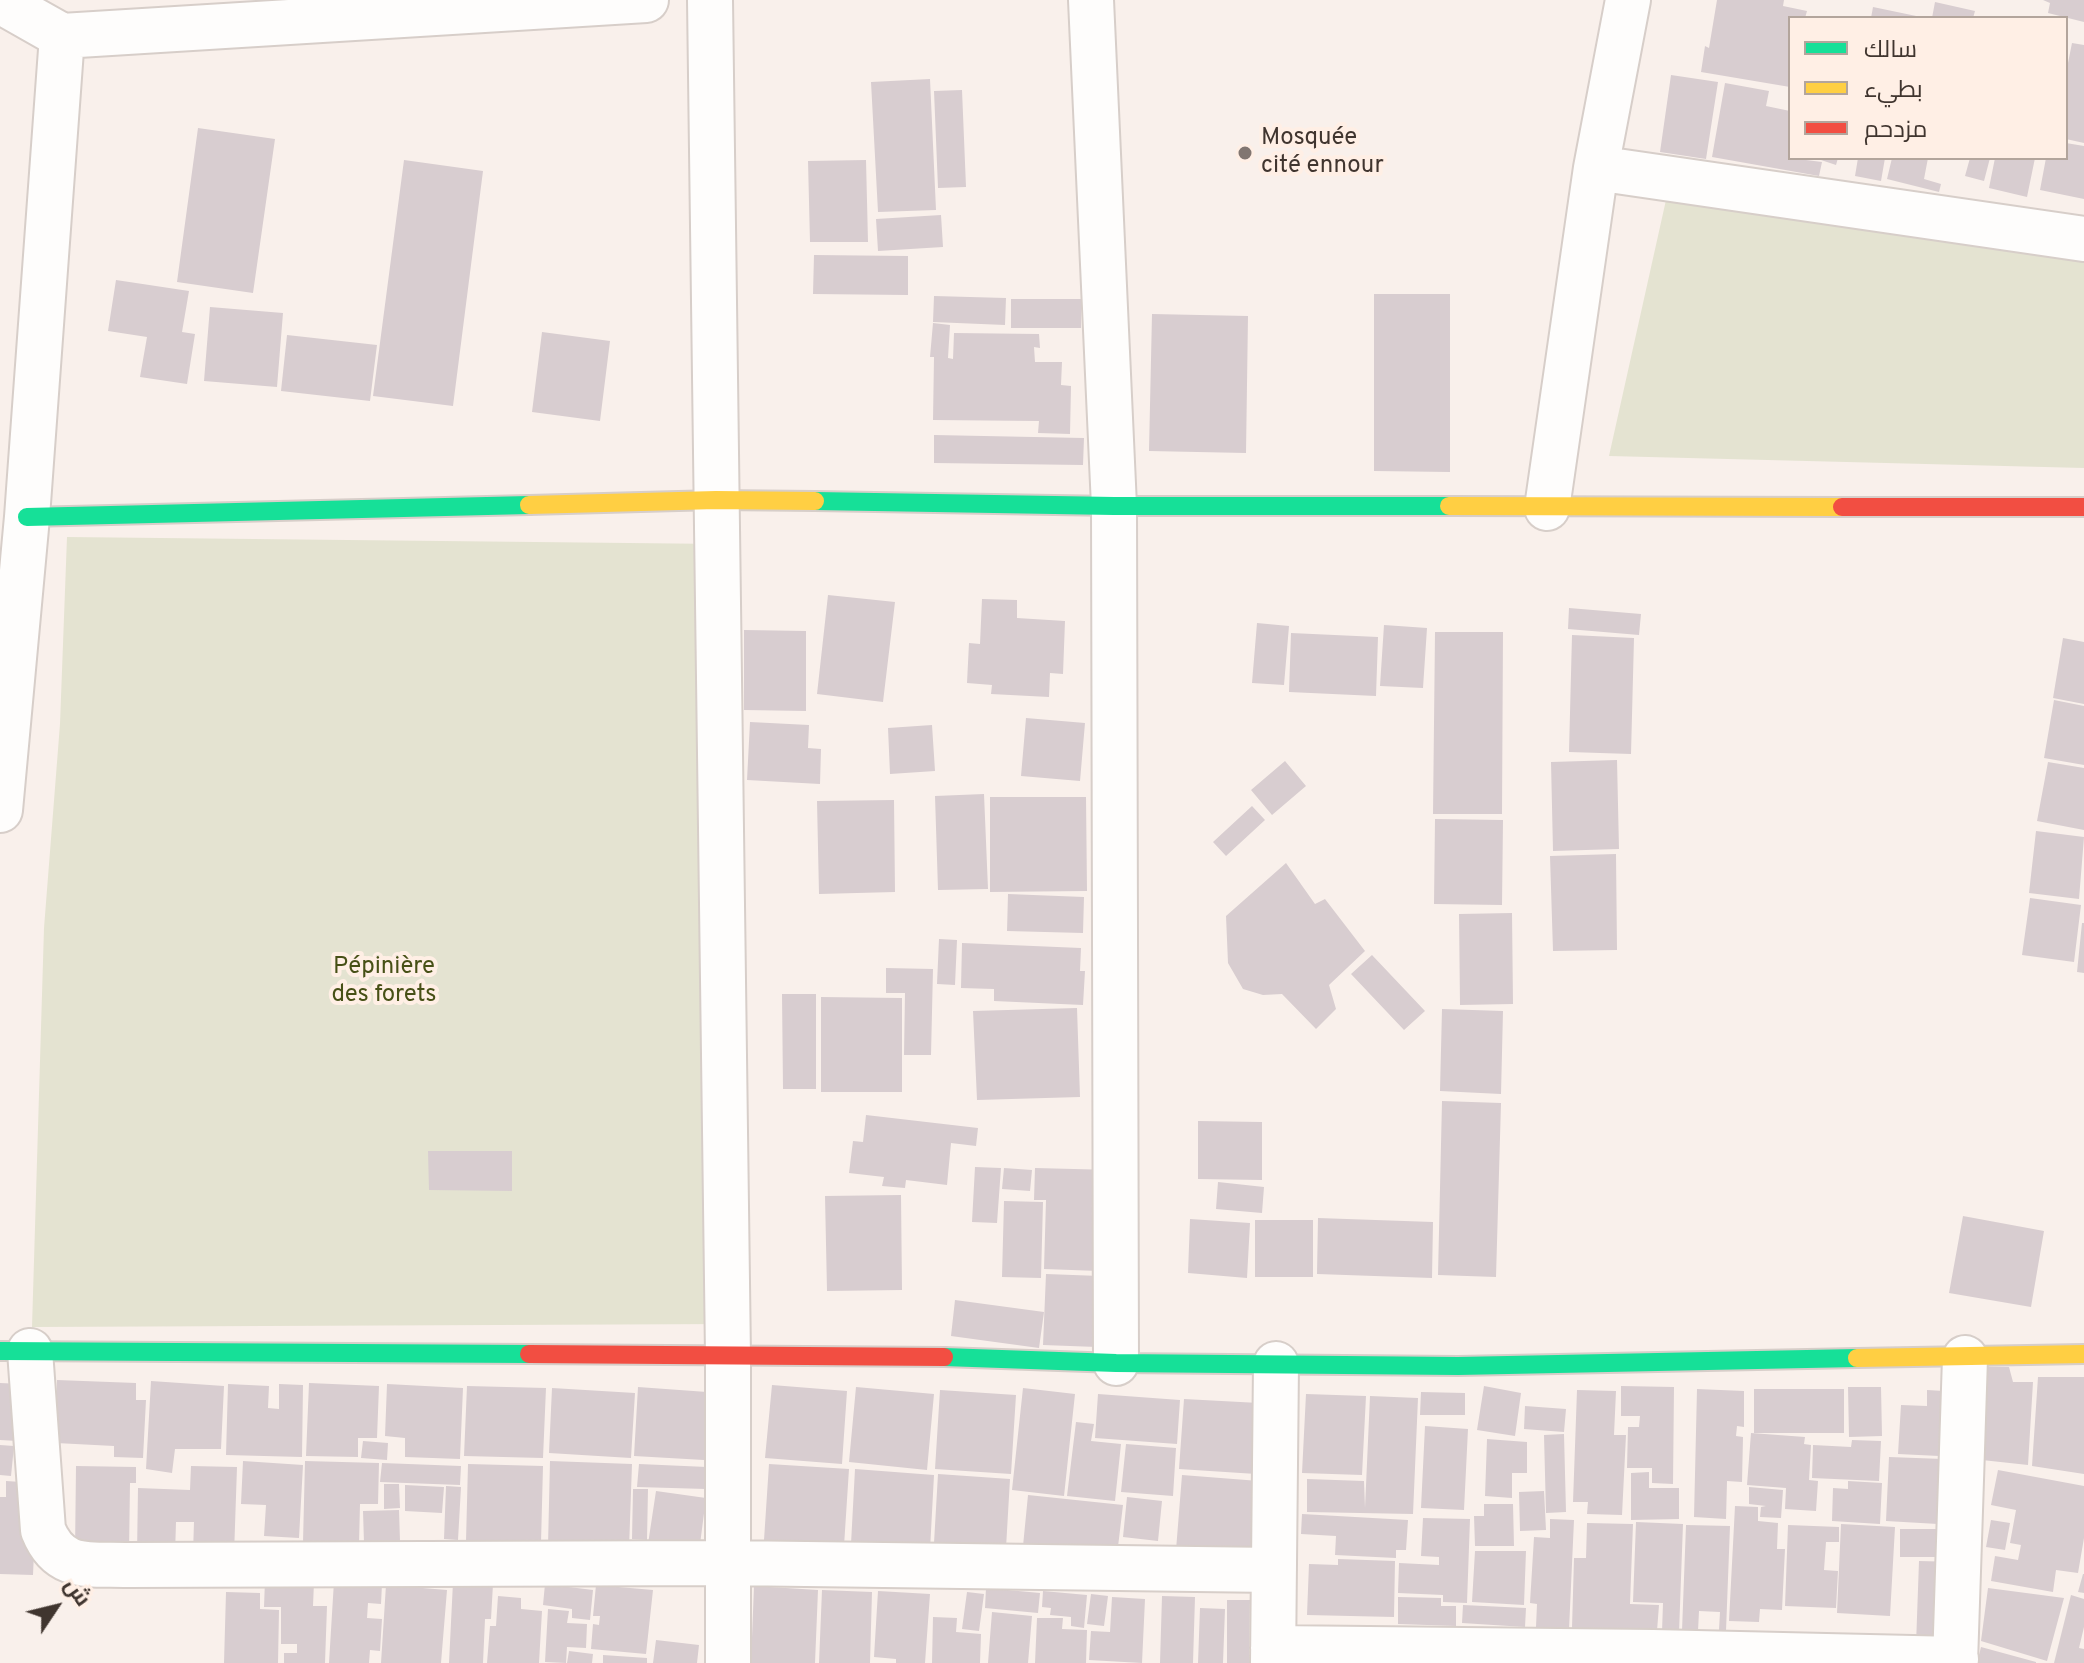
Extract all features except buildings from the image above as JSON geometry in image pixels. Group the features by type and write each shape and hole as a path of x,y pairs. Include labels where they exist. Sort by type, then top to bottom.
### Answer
{"street":[{"path":"0,1 62,36 646,0"},
{"path":"710,0 728,1355 728,1663"},
{"path":"1091,0 1114,506 1116,1363"},
{"path":"1547,508 1596,168 1628,0"},
{"path":"1,789 27,517 62,36"},
{"path":"1596,168 2084,239"},
{"path":"27,517 716,500 1114,506 2084,507"},
{"path":"1274,1570 728,1563 184,1565 70,1562 50,1546 43,1530 15,1351 948,1357 1116,1363 1458,1366 2084,1354"},
{"path":"1276,1364 1273,1656 1956,1661 1965,1358"}],"green space":[{"path":"1668,191 2084,254 2084,468 1609,456"},
{"name":"Pépinière des forets","path":"67,537 722,544 730,1324 32,1327 44,928 60,724"}],"traffic: fast":[{"path":"815,501 1114,506 1449,506"},
{"path":"27,517 529,505"},
{"path":"0,1351 529,1354"},
{"path":"944,1357 1116,1363 1458,1366 1857,1358"}],"traffic: slow":[{"path":"529,505 815,501"},
{"path":"1449,506 1842,507"},
{"path":"1857,1358 2084,1354"}],"traffic: jam":[{"path":"1842,507 2084,507"},
{"path":"529,1354 944,1357"}],"place":[{"name":"Mosquée cité ennour","path":"1245,153"}]}
